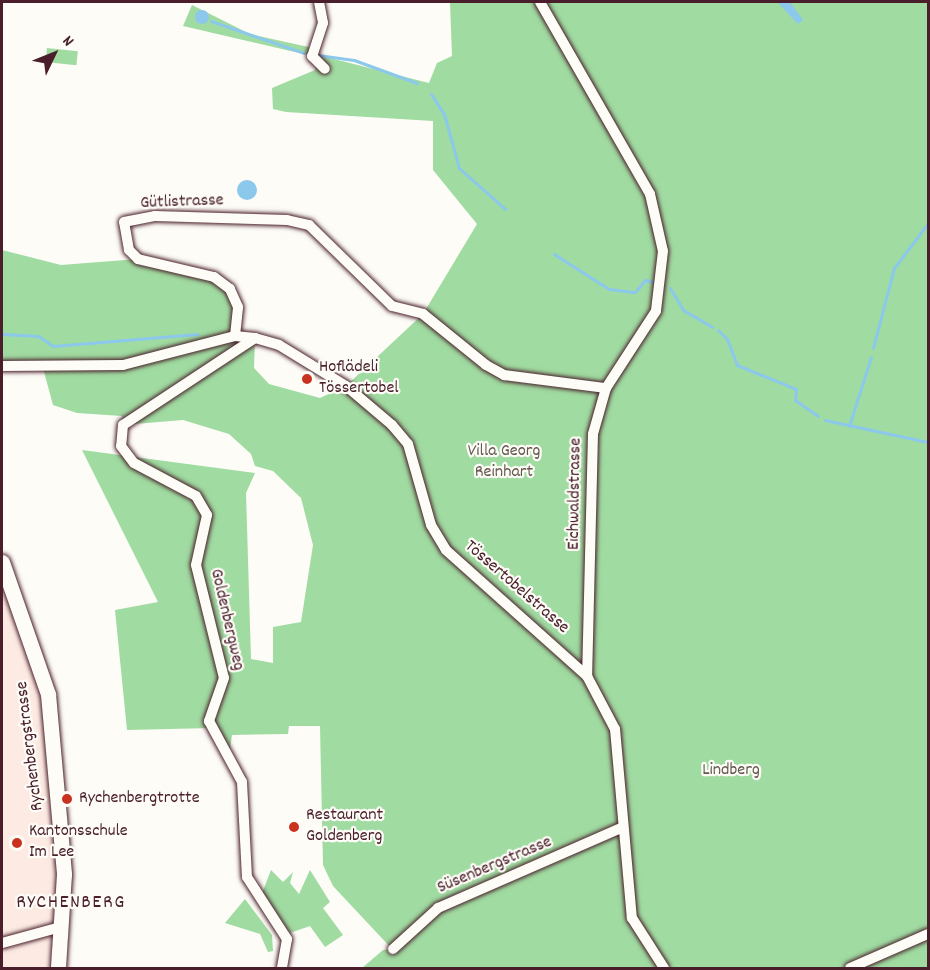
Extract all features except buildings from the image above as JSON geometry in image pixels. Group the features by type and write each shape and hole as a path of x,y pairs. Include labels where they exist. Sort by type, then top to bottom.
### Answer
{"street":[{"path":"319,2 323,23 312,56 325,69"},
{"name":"Eichwaldstrasse","path":"540,2 650,194 661,222 664,259 656,311 606,388 593,434 587,676"},
{"name":"Gütlistrasse","path":"235,336 237,307 230,289 214,277 138,259 129,250 124,222 155,216 287,219 318,231 392,306 423,314 504,375 606,388"},
{"name":"Tössertobelstrasse","path":"2,366 123,365 235,336 255,338 279,345 346,386 392,425 408,444 431,525 446,550 587,676 615,729 622,776 621,828 632,918 664,969"},
{"name":"Goldenbergweg","path":"255,338 123,425 121,446 134,463 196,496 207,515 196,565 224,678 209,721 242,782 247,877 287,939 282,969"},
{"name":"Rychenbergstrasse","path":"2,562 48,694 64,874 58,969"},
{"name":"Süsenbergstrasse","path":"393,950 438,908 621,828"},
{"path":"2,943 61,927"},
{"path":"850,969 928,934"}],"shaded area":[{"path":"2,562 38,657 64,874 58,968 2,968"}],"green space":[{"name":"Lindberg","path":"450,2 928,2 928,968 362,968 383,950 392,949 333,886 323,865 320,726 289,726 288,734 232,735 229,756 212,728 127,730 115,610 158,602 82,450 255,473 246,493 251,659 273,663 273,627 301,622 313,545 301,498 273,471 255,466 251,454 229,434 183,420 123,425 122,416 77,413 53,405 43,368 2,366 2,250 61,265 138,259 214,277 238,307 235,336 255,338 254,368 269,384 320,398 346,386 423,314 477,224 433,170 433,121 286,112 273,109 272,88 315,70 318,55 429,83 437,63 452,56"},
{"path":"192,5 250,34 313,48 312,56 183,26"},
{"path":"47,48 78,51 76,65 46,62"},
{"path":"271,870 283,882 293,872 290,883 299,894 310,870 330,902 323,908 343,935 325,947 310,926 290,933 261,896"},
{"path":"245,899 272,935 273,951 268,952 260,934 225,923"}],"water":[{"path":"777,2 790,2 803,20 798,24"},
{"path":"199,10 205,10 209,17 205,24 199,24 195,20 195,14"},
{"path":"247,180 254,183 257,190 254,197 247,200 240,197 237,190 240,183"}],"waterway":[{"path":"211,21 304,53"},
{"path":"318,55 354,60 417,83"},
{"path":"431,94 444,114 459,168 505,209"},
{"path":"873,348 894,268 928,223"},
{"path":"554,254 609,289 635,292 645,280 653,282"},
{"path":"670,288 683,310 712,327"},
{"path":"718,330 727,339 737,365 796,389 795,400 818,416"},
{"path":"2,334 38,336 53,346 198,334"},
{"path":"849,426 871,357"},
{"path":"825,420 928,442"}],"place":[{"name":"Hoflädeli Tössertobel","path":"307,379"},
{"name":"Rychenbergtrotte","path":"67,799"},
{"name":"Restaurant Goldenberg","path":"294,827"},
{"name":"Kantonsschule Im Lee","path":"17,843"}],"district":[{"name":"RYCHENBERG","path":"71,903"}],"park label":[{"name":"Villa Georg Reinhart","path":"504,463"}]}
